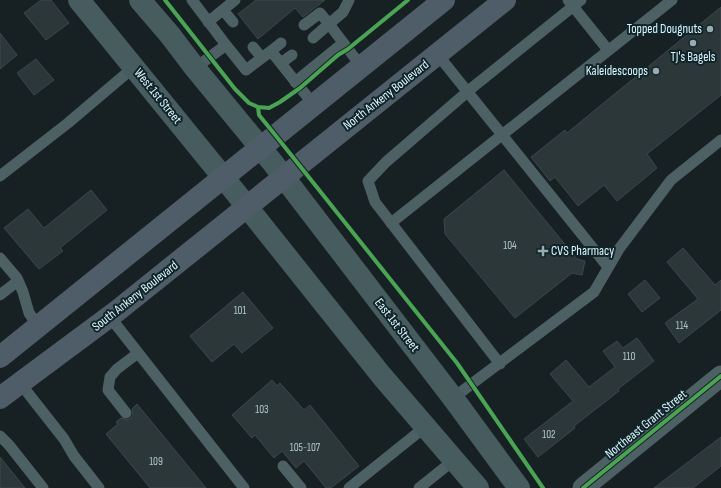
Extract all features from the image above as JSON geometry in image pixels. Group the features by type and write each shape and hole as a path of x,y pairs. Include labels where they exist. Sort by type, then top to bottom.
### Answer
{"main road":[{"name":"West 1st Street","path":"79,0 236,192"},
{"path":"140,0 170,35 271,170"},
{"name":"North Ankeny Boulevard","path":"271,170 314,105 444,0"},
{"name":"North Ankeny Boulevard","path":"242,164 271,170 438,55 505,0"},
{"name":"South Ankeny Boulevard","path":"0,398 110,316 236,192 242,164"},
{"name":"South Ankeny Boulevard","path":"0,357 38,326 271,170"},
{"name":"East 1st Street","path":"271,170 453,398 519,488"},
{"path":"236,192 368,359 478,488"}],"street":[{"name":"Northeast Grant Street","path":"583,488 721,376"}],"lane":[{"path":"192,0 246,70 281,43"},
{"path":"208,22 235,0"},
{"path":"313,38 343,12 349,0"},
{"path":"391,223 672,0"},
{"path":"500,364 375,202 368,181 386,162 574,2 608,50"},
{"path":"223,10 233,22"},
{"path":"304,25 320,13 361,66"},
{"path":"295,82 343,43"},
{"path":"195,68 226,45"},
{"path":"253,47 281,63 314,105"},
{"path":"281,63 292,55"},
{"path":"438,55 608,267"},
{"path":"0,176 68,123 134,67"},
{"path":"453,398 594,292 619,248 671,180 721,140"},
{"path":"0,258 18,281 24,292 29,313 38,326"},
{"path":"0,295 18,281"},
{"path":"110,316 244,488"},
{"path":"126,413 108,390 110,377 117,369 138,353"},
{"path":"20,383 64,439 74,456 99,488"},
{"path":"349,488 425,427"},
{"path":"0,436 9,445 42,488"},
{"path":"418,488 454,460"},
{"path":"283,466 301,488"}],"building":[{"path":"41,0 51,0 69,23 46,40 24,13"},
{"path":"256,0 325,0 303,17 295,8 258,39 238,14"},
{"path":"721,7 721,95 647,154 657,168 617,201 604,185 578,206 555,177 550,181 531,157 565,130 567,133"},
{"path":"0,33 17,55 0,69"},
{"path":"36,59 54,80 34,95 17,73"},
{"name":"CVS Pharmacy","path":"504,170 577,259 585,261 582,275 572,273 515,318 445,234 444,219"},
{"path":"91,190 107,210 60,248 63,251 39,269 4,228 28,209 44,228"},
{"path":"683,248 715,285 721,280 721,310 679,343 665,323 698,299 667,262"},
{"path":"645,280 660,298 642,312 628,294"},
{"path":"243,292 273,328 242,353 234,344 212,362 190,336"},
{"path":"637,338 654,361 618,389 619,391 574,426 575,428 538,457 524,439 573,401 550,374 566,360 589,387 615,367 603,351 617,341 623,348"},
{"path":"272,380 277,386 280,383 304,410 310,405 359,466 331,488 326,488 304,461 296,468 282,451 274,458 255,435 252,438 232,415"},
{"path":"137,404 206,488 150,488 106,434 118,424 116,422 121,418 127,420 131,418 133,415 132,409"},
{"path":"721,437 721,466 693,488 654,488"},
{"path":"0,457 25,488 0,488"}],"cycle path":[{"path":"165,0 235,89 249,103 258,107 259,115 457,363 543,488"},
{"path":"258,107 269,108 300,88 338,55 348,49 408,0"},
{"path":"583,488 721,376"}],"place":[{"name":"Topped Dougnuts","path":"710,29"},
{"name":"TJ's Bagels","path":"693,43"},
{"name":"Kaleidescoops","path":"656,71"},
{"name":"CVS Pharmacy","path":"543,251"}]}
